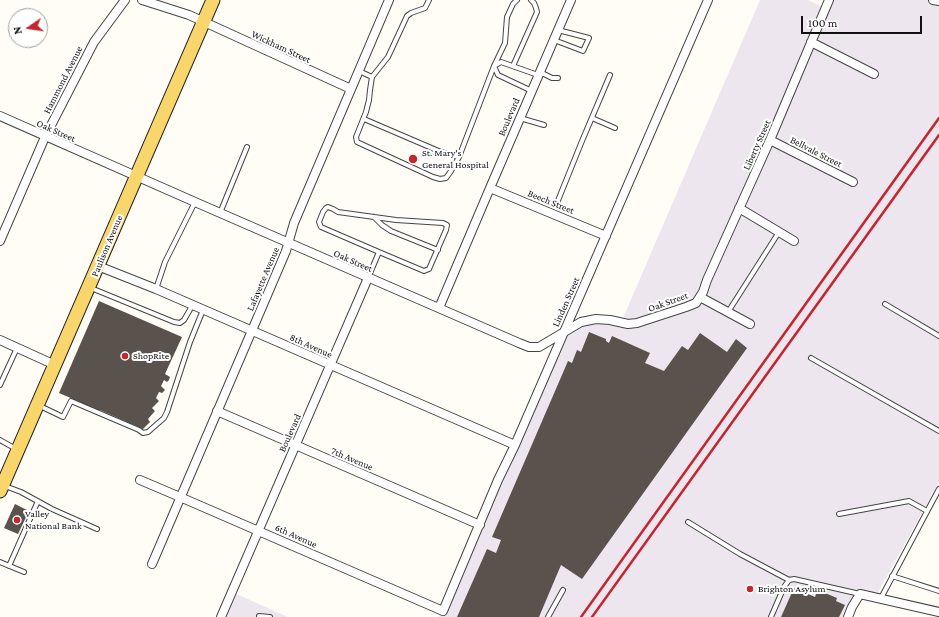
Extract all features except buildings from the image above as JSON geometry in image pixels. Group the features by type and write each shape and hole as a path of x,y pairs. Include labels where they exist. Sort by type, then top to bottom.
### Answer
{"main road":[{"name":"Paulison Avenue","path":"1,488 213,0"}],"street":[{"name":"Hammond Avenue","path":"0,242 45,137 94,42 125,0"},
{"name":"Wickham Street","path":"142,0 204,22 351,89"},
{"name":"Lafayette Avenue","path":"152,564 286,251 294,223 389,0"},
{"name":"Boulevard","path":"439,308 571,0"},
{"name":"Linden Street","path":"442,614 498,480 515,445 708,0"},
{"name":"Liberty Street","path":"700,297 770,140 829,0"},
{"path":"933,0 939,1"},
{"path":"811,42 874,74"},
{"name":"Oak Street","path":"0,116 220,214 529,347 539,347 581,322 596,319 628,324 645,321 696,303 700,297"},
{"name":"Bellvale Street","path":"770,140 853,182"},
{"name":"Beech Street","path":"490,188 606,236"},
{"path":"739,208 794,242"},
{"name":"8th Avenue","path":"98,266 156,289 192,306 515,445"},
{"name":"Boulevard","path":"221,617 368,278"},
{"path":"700,297 750,324"},
{"path":"0,340 55,364"},
{"name":"7th Avenue","path":"217,411 480,525"},
{"name":"6th Avenue","path":"140,480 258,531 442,614"},
{"path":"848,617 860,594 939,612"}],"lane":[{"path":"429,0 426,8 411,13 407,16 388,57 372,77 369,100 364,119 356,137 357,142 440,179 446,178 459,156 494,66 505,43 507,17 513,4 517,0"},
{"path":"513,66 537,12 534,2 531,0"},
{"path":"554,40 583,51 588,38 558,30"},
{"path":"494,66 501,62 552,78 558,78"},
{"path":"494,66 498,75 532,91"},
{"path":"359,71 372,77"},
{"path":"557,203 610,76"},
{"path":"520,118 544,125"},
{"path":"592,118 614,128"},
{"path":"364,119 441,152 459,156"},
{"path":"220,214 247,147"},
{"path":"156,289 165,262 195,202"},
{"path":"328,207 338,212 374,217 443,223 447,225 429,269 424,270 379,252 321,227 319,224 323,212 328,207"},
{"path":"374,217 391,231 438,250"},
{"path":"728,312 779,232"},
{"path":"368,278 379,252"},
{"path":"89,287 174,322 184,320 192,306"},
{"path":"885,304 939,336"},
{"path":"37,405 63,417 71,401 144,433 148,432 164,418 168,412 190,342 203,310"},
{"path":"0,385 17,348"},
{"path":"810,358 939,431"},
{"path":"0,440 18,450"},
{"path":"1,488 21,492 52,509 97,529"},
{"path":"880,599 939,489"},
{"path":"9,566 38,501"},
{"path":"839,514 910,501 927,511"},
{"path":"688,522 740,554 789,580 794,579 860,594"},
{"path":"0,562 24,572"},
{"path":"892,576 939,590"},
{"path":"770,617 784,587 789,580"},
{"path":"548,617 563,590"},
{"path":"259,617 270,617"}],"shaded area":[{"path":"760,0 808,0 825,8 828,0 939,0 939,482 876,596 860,592 849,617 439,617 566,327 623,318"},
{"path":"232,592 288,617 221,617"}],"railway":[{"path":"581,617 939,118"},
{"path":"592,617 939,135"}],"place":[{"name":"St. Mary's General Hospital","path":"413,159"},
{"name":"ShopRite","path":"125,356"},
{"name":"Valley National Bank","path":"17,520"},
{"name":"Brighton Asylum","path":"750,589"}]}
